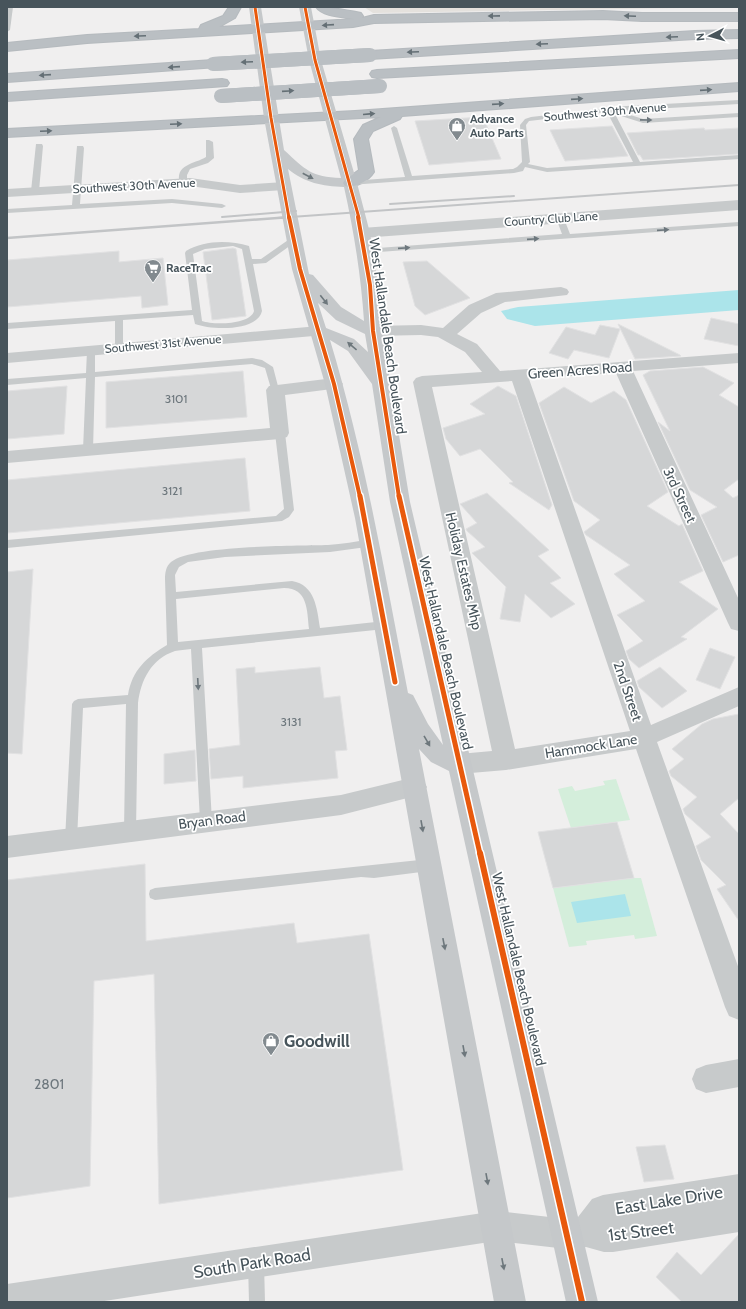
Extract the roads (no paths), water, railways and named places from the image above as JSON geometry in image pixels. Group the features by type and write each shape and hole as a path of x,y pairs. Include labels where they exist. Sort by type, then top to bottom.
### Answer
{"highway":[{"path":"193,33 229,17 234,12 235,7"},
{"path":"322,7 345,15 374,19 603,15 642,17 739,17"},
{"path":"7,47 87,39 358,23 374,19"},
{"path":"58,107 221,85 687,36 739,34"},
{"path":"274,73 252,78 645,50 739,47"},
{"path":"7,78 213,64 375,70 739,54"},
{"path":"297,72 739,66"},
{"path":"7,97 221,85 236,79"},
{"path":"7,90 221,85"},
{"path":"7,133 330,116 739,87"},
{"path":"350,183 367,172 361,139 368,128 405,111"}],"main road":[{"path":"255,7 271,118 300,269 334,384 364,510 510,1302"},
{"name":"West Hallandale Beach Boulevard","path":"305,7 315,60 350,183 362,233 370,285 372,331 400,502 459,764 577,1233 582,1302"},
{"path":"278,152 300,171 312,178 323,181 350,183"},
{"path":"300,269 330,307 353,324 372,331"},
{"path":"319,331 338,336 353,346 363,357 382,389"},
{"path":"395,682 429,746 449,762 459,764"}],"street":[{"name":"Southwest 30th Avenue","path":"7,193 183,182 240,189 284,186"},
{"name":"Country Club Lane","path":"362,233 739,205"},
{"path":"446,335 475,309 502,297 561,292"},
{"path":"372,331 421,330 446,335 471,348 496,377"},
{"name":"Southwest 31st Avenue","path":"7,358 319,331"},
{"name":"Green Acres Road","path":"422,382 622,367 736,364"},
{"name":"3rd Street","path":"622,367 739,624"},
{"name":"2nd Street","path":"519,375 644,738 739,1007"},
{"name":"Holiday Estates Mhp","path":"422,382 506,760"},
{"path":"7,457 280,433 275,390 334,384"},
{"name":"Hammock Lane","path":"459,764 506,760 644,738 739,696"},
{"name":"Bryan Road","path":"7,847 341,805 416,787"},
{"path":"706,1079 739,1074"},
{"name":"East Lake Drive","path":"577,1233 603,1210 739,1189"},
{"name":"1st Street","path":"496,1226 613,1237 739,1217"},
{"name":"South Park Road","path":"7,1300 57,1297 256,1262 496,1226"}],"lane":[{"path":"7,30 10,7"},
{"name":"Southwest 30th Avenue","path":"524,166 526,162 523,125 528,120 626,108 739,102"},
{"path":"609,110 642,121 739,115"},
{"path":"609,110 638,164"},
{"path":"394,128 409,179"},
{"path":"183,182 182,173 185,169 193,164 206,161 210,158 209,142"},
{"path":"35,191 39,146"},
{"path":"76,206 80,148"},
{"path":"350,183 514,171 524,166 547,170 739,157"},
{"path":"7,211 172,201 222,206"},
{"path":"560,218 567,237"},
{"path":"365,251 739,224"},
{"path":"249,262 263,261 294,240"},
{"path":"233,244 241,245 246,248 258,311 257,315 246,323 210,326 198,322 197,312 189,253 200,247 233,244"},
{"path":"7,326 197,312"},
{"path":"119,317 119,348"},
{"path":"88,450 91,351"},
{"path":"7,382 252,361 259,362 269,367 275,390"},
{"path":"7,544 278,519 285,515 289,510 280,433"},
{"path":"173,647 170,571 174,564 182,560 212,554 331,548 370,544"},
{"path":"171,596 284,584 300,586 311,603 315,632"},
{"path":"130,831 132,699 134,688 146,666 157,655 173,647 385,626"},
{"path":"196,645 206,821"},
{"path":"71,840 78,704 132,699"},
{"path":"155,894 429,865"},
{"path":"256,1262 257,1302"}],"water":[{"path":"739,290 739,310 535,326 507,319 501,311 518,307"},
{"path":"625,894 631,916 577,923 571,902"}],"railway":[{"path":"291,217 739,185"},
{"path":"390,204 514,196"},
{"path":"222,217 296,211"},
{"path":"7,238 291,217"},
{"path":"277,218 291,217"}],"place":[{"name":"Advance Auto Parts","path":"457,141"},
{"name":"RaceTrac","path":"153,283"},
{"name":"Goodwill","path":"271,1056"}]}
